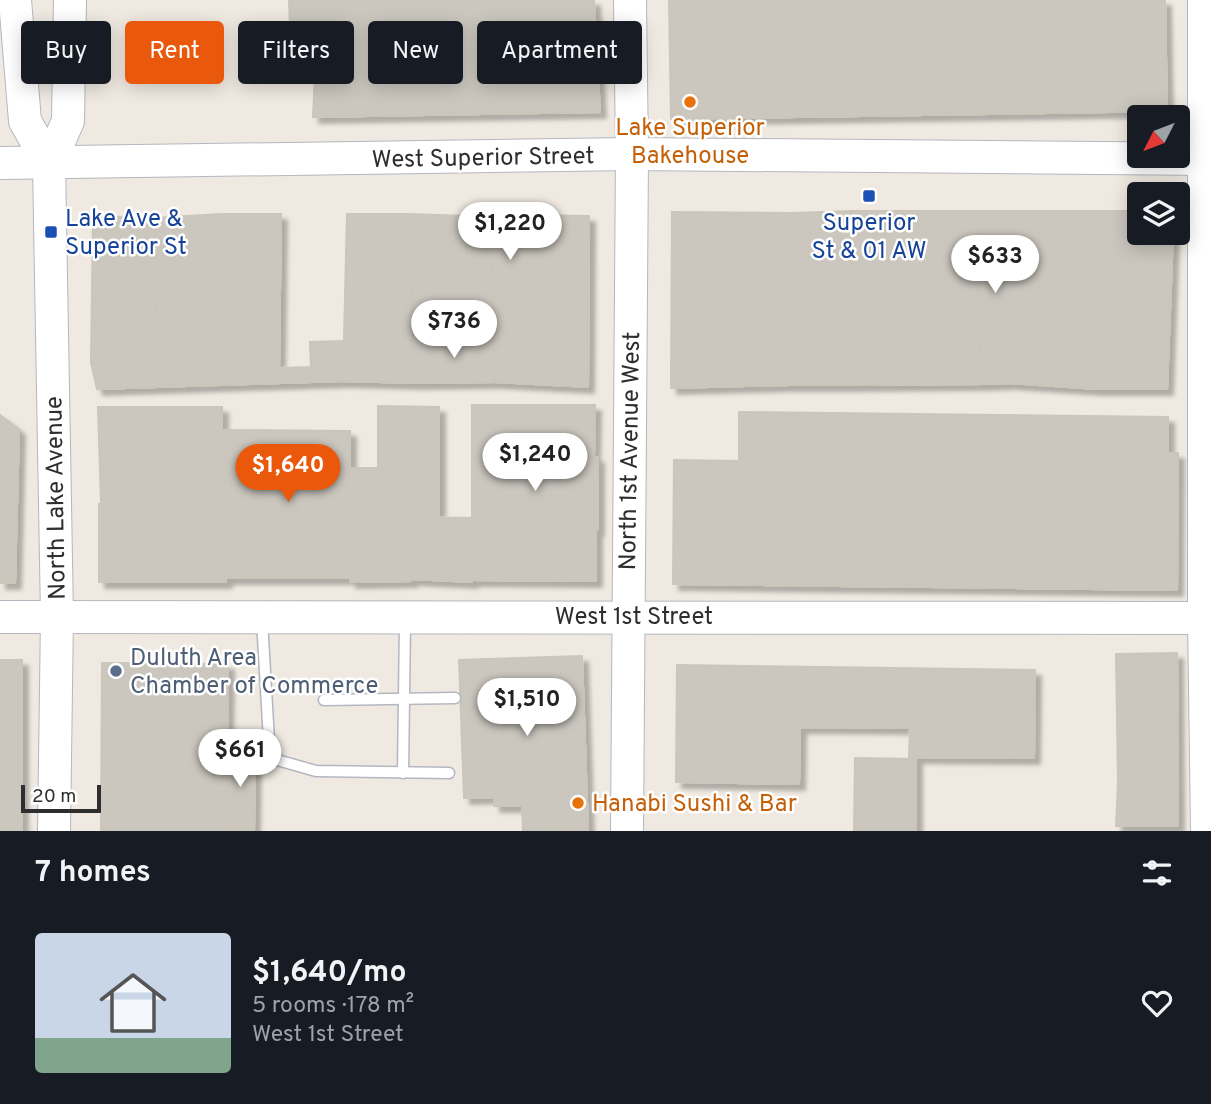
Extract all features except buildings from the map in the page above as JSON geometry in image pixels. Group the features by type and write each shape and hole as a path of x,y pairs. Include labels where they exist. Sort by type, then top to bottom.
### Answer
{"street":[{"path":"15,0 25,121 49,164"},
{"path":"49,164 68,121 70,0"},
{"name":"North 1st Avenue West","path":"627,831 632,154 630,0"},
{"path":"1204,0 1208,159 1207,831"},
{"name":"West Superior Street","path":"0,163 632,154 1208,159"},
{"name":"North Lake Avenue","path":"49,164 57,617 54,831"},
{"name":"West 1st Street","path":"0,617 1208,618"}],"lane":[{"path":"403,773 405,616"},
{"path":"261,617 270,758 316,771 449,773"},
{"path":"324,700 455,698"}],"place":[{"name":"Lake Superior Bakehouse","path":"690,102"},
{"name":"Superior St & 01 AW","path":"869,196"},
{"name":"Lake Ave & Superior St","path":"51,232"},
{"name":"Duluth Area Chamber of Commerce","path":"116,671"},
{"name":"Hanabi Sushi & Bar","path":"578,803"}]}
